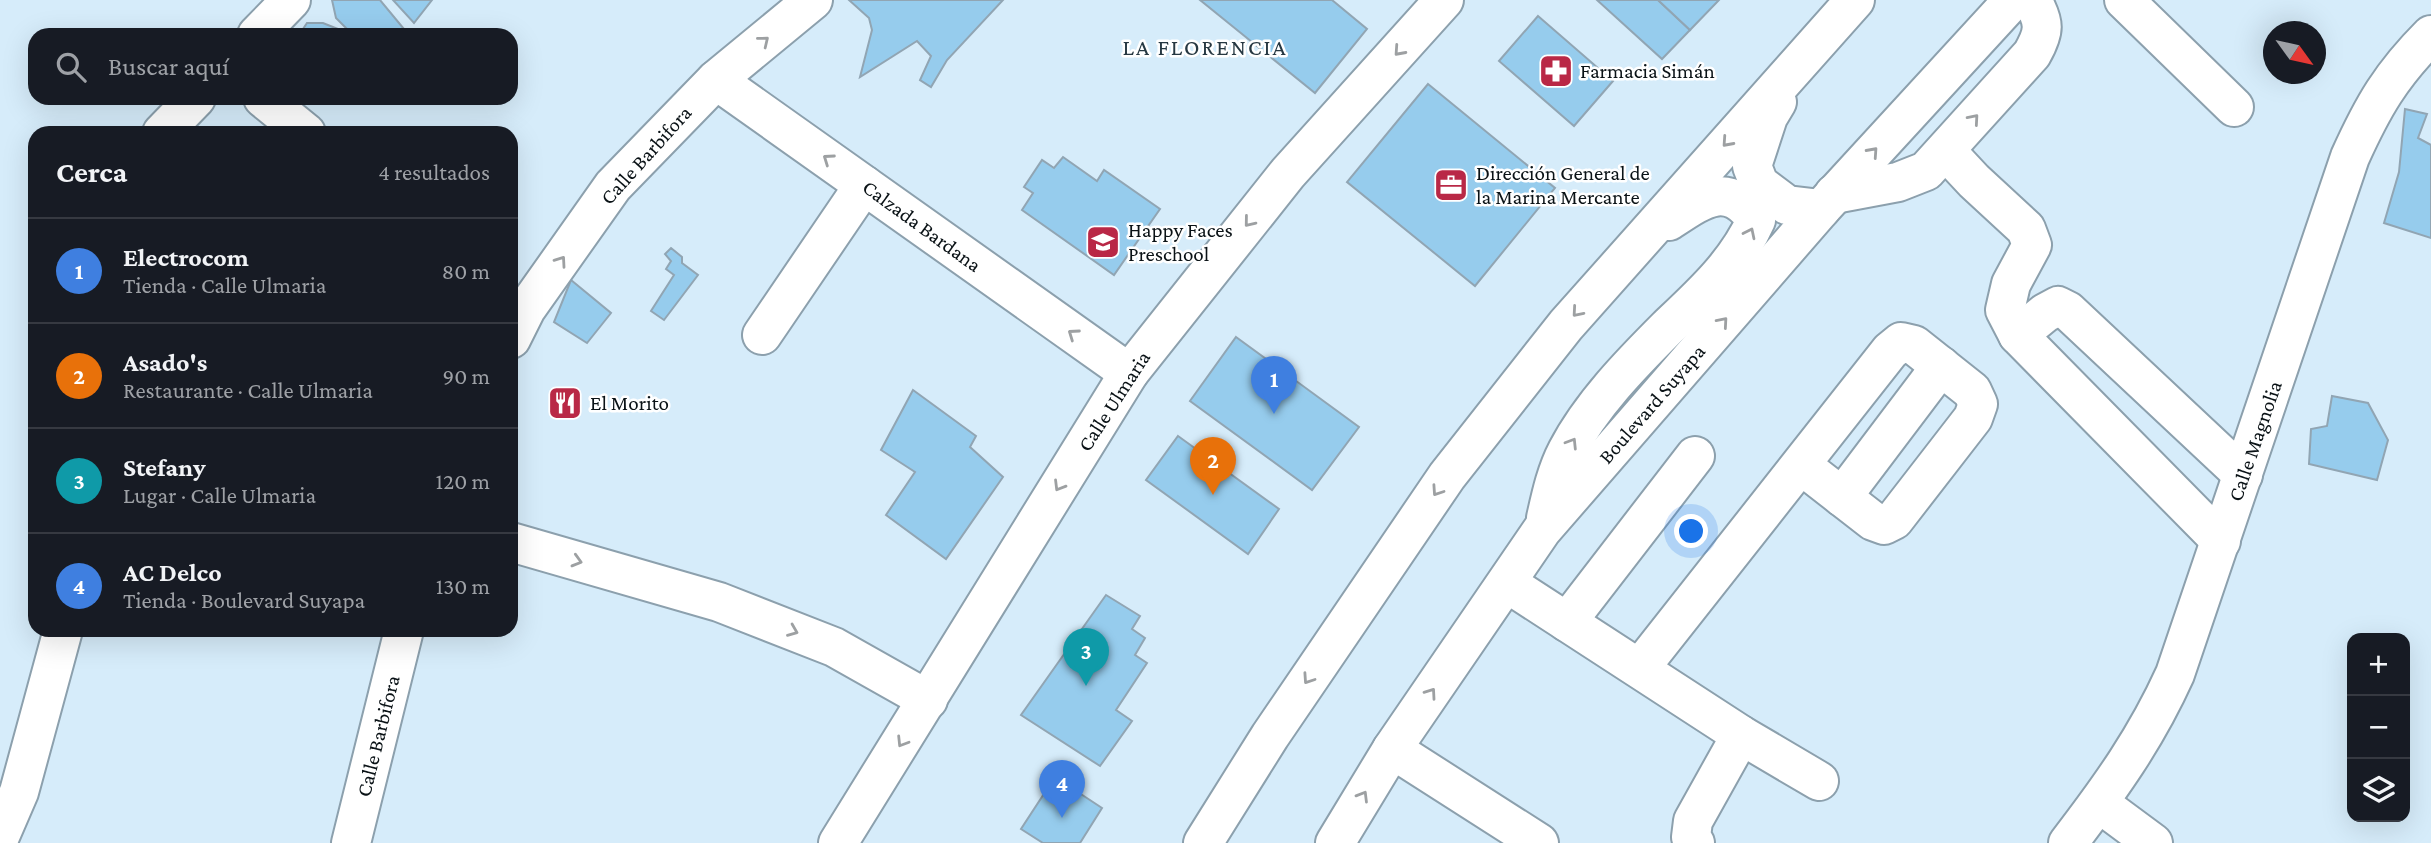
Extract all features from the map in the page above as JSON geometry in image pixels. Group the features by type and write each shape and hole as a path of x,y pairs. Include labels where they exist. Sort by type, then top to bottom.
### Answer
{"street":[{"path":"264,28 291,0"},
{"name":"Calle Barbifora","path":"518,312 613,186 716,80 813,0"},
{"name":"Calle Ulmaria","path":"838,843 1129,373 1288,173 1444,0"},
{"name":"Boulevard Suyapa","path":"1335,843 1392,749 1542,530 1828,202 2013,0"},
{"path":"1805,55 1768,117 1752,166 1759,184 1787,205 1828,202 1926,171 2032,54 2041,37 2042,19 2032,0"},
{"path":"2124,0 2234,107"},
{"path":"1203,843 1270,736 1447,476 1566,324 1805,55 1842,7"},
{"name":"Calle Magnolia","path":"2068,843 2134,753 2157,714 2187,642 2350,157 2369,115 2391,79 2431,35"},
{"name":"Calzada Bardana","path":"716,80 1129,373"},
{"path":"169,126 189,105"},
{"path":"271,105 297,126"},
{"path":"1946,151 2026,229 2032,245 2011,284 2005,310 2018,335 2221,541"},
{"path":"762,334 864,185"},
{"path":"1542,530 1566,452 1599,401 1665,330 1710,287 1747,242 1756,220 1745,203 1726,196 1706,199 1640,241"},
{"path":"2018,335 2058,306 2068,311 2243,475"},
{"path":"1640,668 1890,351 1901,342 1914,345 1941,366 1972,391 1978,404 1973,418 1894,520 1884,525 1873,521 1801,465"},
{"path":"1842,497 1941,366"},
{"path":"1567,622 1695,456"},
{"path":"518,544 719,602 834,648 928,700"},
{"path":"1507,583 1741,734 1819,781"},
{"path":"0,836 19,792 61,637"},
{"name":"Calle Barbifora","path":"351,843 402,637"},
{"path":"1695,843 1691,836 1693,821 1741,734"},
{"path":"1392,749 1539,843"},
{"path":"2099,803 2153,843"}],"building":[{"path":"332,0 380,0 403,28 346,28 336,18"},
{"path":"393,0 432,0 414,23"},
{"path":"849,0 1003,0 947,60 931,87 920,80 931,56 917,41 860,77 872,30 869,18"},
{"path":"1200,0 1332,0 1367,29 1315,93"},
{"path":"1597,0 1658,0 1690,30 1662,59"},
{"path":"1658,0 1719,0 1690,30"},
{"name":"Farmacia Simán","path":"1538,16 1613,81 1574,126 1499,61"},
{"path":"307,23 323,23 336,28 304,28"},
{"name":"Dirección General de la Marina Mercante","path":"1428,84 1555,188 1475,286 1347,182"},
{"path":"2405,109 2427,114 2418,138 2431,145 2431,238 2384,223 2399,172"},
{"name":"Happy Faces Preschool","path":"1063,157 1097,181 1104,170 1160,209 1114,275 1022,210 1033,193 1024,187 1042,160 1054,168"},
{"path":"671,248 682,257 682,263 698,275 664,320 651,311 674,275 666,269 671,261 665,254"},
{"path":"571,280 611,313 587,343 554,322"},
{"path":"1236,337 1359,427 1312,490 1190,401"},
{"path":"913,390 976,436 970,447 1003,477 946,559 886,515 915,472 881,450"},
{"path":"2332,396 2368,403 2388,440 2377,480 2309,464 2311,429 2327,426"},
{"path":"1178,436 1279,509 1248,554 1146,480"},
{"path":"1106,595 1140,616 1132,629 1145,638 1135,655 1147,663 1116,710 1132,721 1100,766 1021,715"},
{"path":"1055,777 1102,808 1080,843 1043,843 1021,829"}],"place":[{"name":"Farmacia Simán","path":"1556,71"},
{"name":"Dirección General de la Marina Mercante","path":"1451,185"},
{"name":"Happy Faces Preschool","path":"1103,242"},
{"name":"El Morito","path":"565,403"},
{"name":"Electrocom","path":"1274,414"},
{"name":"Asado's","path":"1213,495"},
{"name":"Stefany","path":"1086,686"},
{"name":"AC Delco","path":"1062,818"}],"district":[{"name":"LA FLORENCIA","path":"1205,47"}]}
